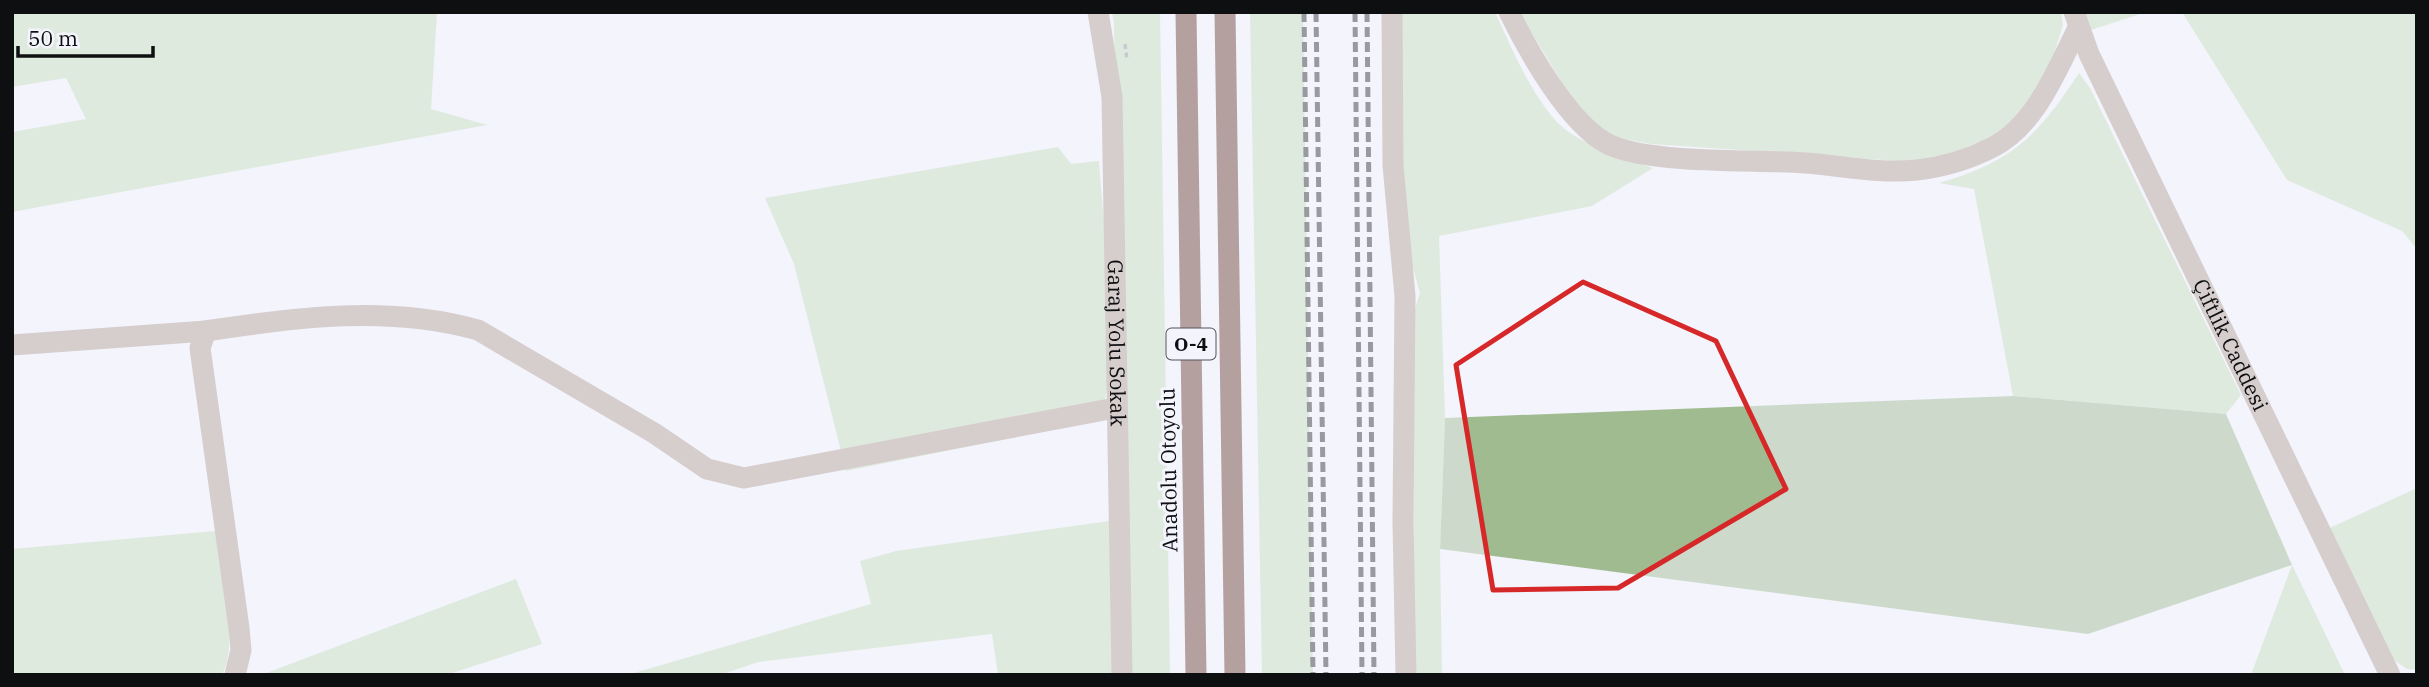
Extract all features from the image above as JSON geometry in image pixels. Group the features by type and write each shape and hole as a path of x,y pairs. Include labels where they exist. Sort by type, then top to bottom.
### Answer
{"highway":[{"name":"Anadolu Otoyolu","path":"1186,12 1196,675"},
{"name":"O-4","path":"1225,12 1235,675"}],"street":[{"name":"Garaj Yolu Sokak","path":"1098,12 1112,97 1115,408 1122,675"},
{"path":"1392,12 1393,165 1405,296 1403,522 1406,675"},
{"path":"1509,12 1534,62 1573,113 1606,143 1642,155 1807,163 1869,170 1917,170 1959,162 1995,146 2025,122 2053,77 2076,20"},
{"name":"Çiftlik Caddesi","path":"2076,20 2390,675"},
{"path":"12,345 206,331 330,315 418,318 465,326 478,330 654,433 707,469 744,478 1115,408"},
{"path":"206,331 200,348 241,650 235,675"}],"highlighted area":[{"path":"1583,282 1716,341 1786,489 1618,588 1493,590 1456,365"}],"green space":[{"path":"12,12 437,12 431,109 487,125 12,212 12,132 86,119 66,78 12,87"},
{"path":"1112,12 1160,12 1170,675 1125,675"},
{"path":"1250,12 1303,12 1313,675 1262,675"},
{"path":"1395,12 1495,12 1529,83 1556,121 1588,143 1653,168 1592,206 1439,236 1445,418 1440,549 1442,675 1414,675 1413,314 1420,293 1401,226"},
{"path":"1519,12 2061,12 2063,25 2050,67 2014,128 1928,163 1651,144 1609,136 1580,112"},
{"path":"2084,12 2146,12 2091,30"},
{"path":"2182,12 2417,12 2417,249 2402,231 2287,180"},
{"path":"2079,73 2090,88 2241,395 2226,414 2013,396 1974,189 1939,183 1986,166 2021,144 2050,114"},
{"path":"1058,147 1071,164 1099,161 1111,327 1110,361 1100,420 846,471 794,264 765,198"},
{"path":"2013,396 2226,414 2292,565 2088,634 1440,549 1445,418"},
{"path":"2417,488 2417,670 2407,669 2391,658 2321,532"},
{"path":"1109,521 1113,675 998,675 992,634 758,662 720,675 627,675 871,604 860,561 896,551"},
{"path":"216,531 229,625 227,661 222,675 12,675 12,549"},
{"path":"2292,565 2345,675 2251,675"},
{"path":"516,579 542,644 446,675 261,675"}],"railway":[{"path":"1304,12 1313,675"},
{"path":"1316,12 1326,675"},
{"path":"1355,12 1362,675"},
{"path":"1367,12 1374,675"}]}
